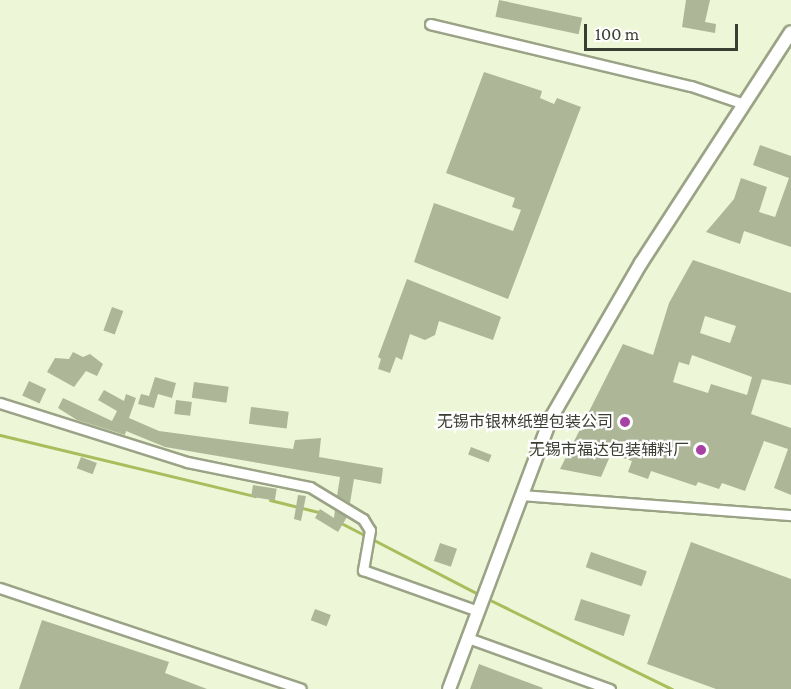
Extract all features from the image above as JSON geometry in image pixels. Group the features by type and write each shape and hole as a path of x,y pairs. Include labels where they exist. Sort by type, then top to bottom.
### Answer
{"street":[{"path":"430,24 691,86 744,104"},
{"path":"449,689 551,418 641,263 791,32"},
{"path":"0,403 187,462 310,487 363,519 370,530 363,570 481,602"},
{"path":"522,495 791,515"},
{"path":"0,588 301,689"},
{"path":"468,638 610,689"}],"building":[{"path":"499,0 582,18 579,34 495,17"},
{"path":"686,0 710,0 705,22 716,24 715,33 682,27"},
{"path":"484,72 542,91 540,98 554,104 557,98 581,107 508,299 414,262 434,203 513,231 521,210 512,207 515,198 446,173"},
{"path":"760,145 791,156 791,247 744,231 740,244 706,232 734,199 741,178 767,187 759,212 775,217 789,178 753,165"},
{"path":"693,260 791,293 791,385 762,379 751,414 791,428 791,495 774,488 788,449 764,441 745,491 722,483 719,489 698,482 696,486 651,471 648,479 628,472 632,461 611,454 601,477 560,469 623,344 653,355 669,303","holes":["705,316 736,326 730,343 700,333","692,355 752,377 747,395 711,384 708,393 673,382 679,362 689,365"]},
{"path":"407,279 501,317 493,340 439,321 435,335 425,340 410,334 402,360 396,357 390,373 378,369 381,359 378,357"},
{"path":"112,307 123,311 115,335 103,330"},
{"path":"73,352 83,357 90,354 103,364 97,376 86,371 74,387 47,372 55,358 69,359"},
{"path":"155,377 176,383 172,398 158,394 154,408 138,404 141,394 149,396"},
{"path":"29,381 46,389 39,404 22,396"},
{"path":"194,382 229,387 226,403 192,398"},
{"path":"104,390 124,401 126,394 136,398 129,418 159,431 293,449 295,440 321,438 319,457 383,468 381,484 354,479 350,503 337,496 340,477 165,447 126,431 125,435 77,420 58,408 63,398 112,421 117,411 98,400"},
{"path":"176,400 192,402 190,416 174,414"},
{"path":"251,407 289,412 287,429 249,424"},
{"path":"471,447 492,455 489,462 468,454"},
{"path":"81,457 97,463 93,474 77,468"},
{"path":"253,485 277,489 275,501 251,497"},
{"path":"298,495 306,496 301,521 294,519"},
{"path":"320,509 334,518 335,510 347,517 338,532 315,518"},
{"path":"691,542 791,579 791,689 716,689 647,664"},
{"path":"440,543 457,549 451,567 434,561"},
{"path":"591,552 647,571 642,586 586,567"},
{"path":"581,599 630,615 624,636 574,620"},
{"path":"315,609 331,615 327,626 311,620"},
{"path":"42,620 169,662 165,673 207,689 19,689"},
{"path":"479,664 543,688 470,689"}],"waterway":[{"path":"0,435 255,496"},
{"path":"270,500 322,513"},
{"path":"341,523 482,596"},
{"path":"488,599 672,689"}],"place":[{"name":"无锡市银林纸塑包装公司","path":"625,422"},
{"name":"无锡市福达包装辅料厂","path":"701,450"}]}
